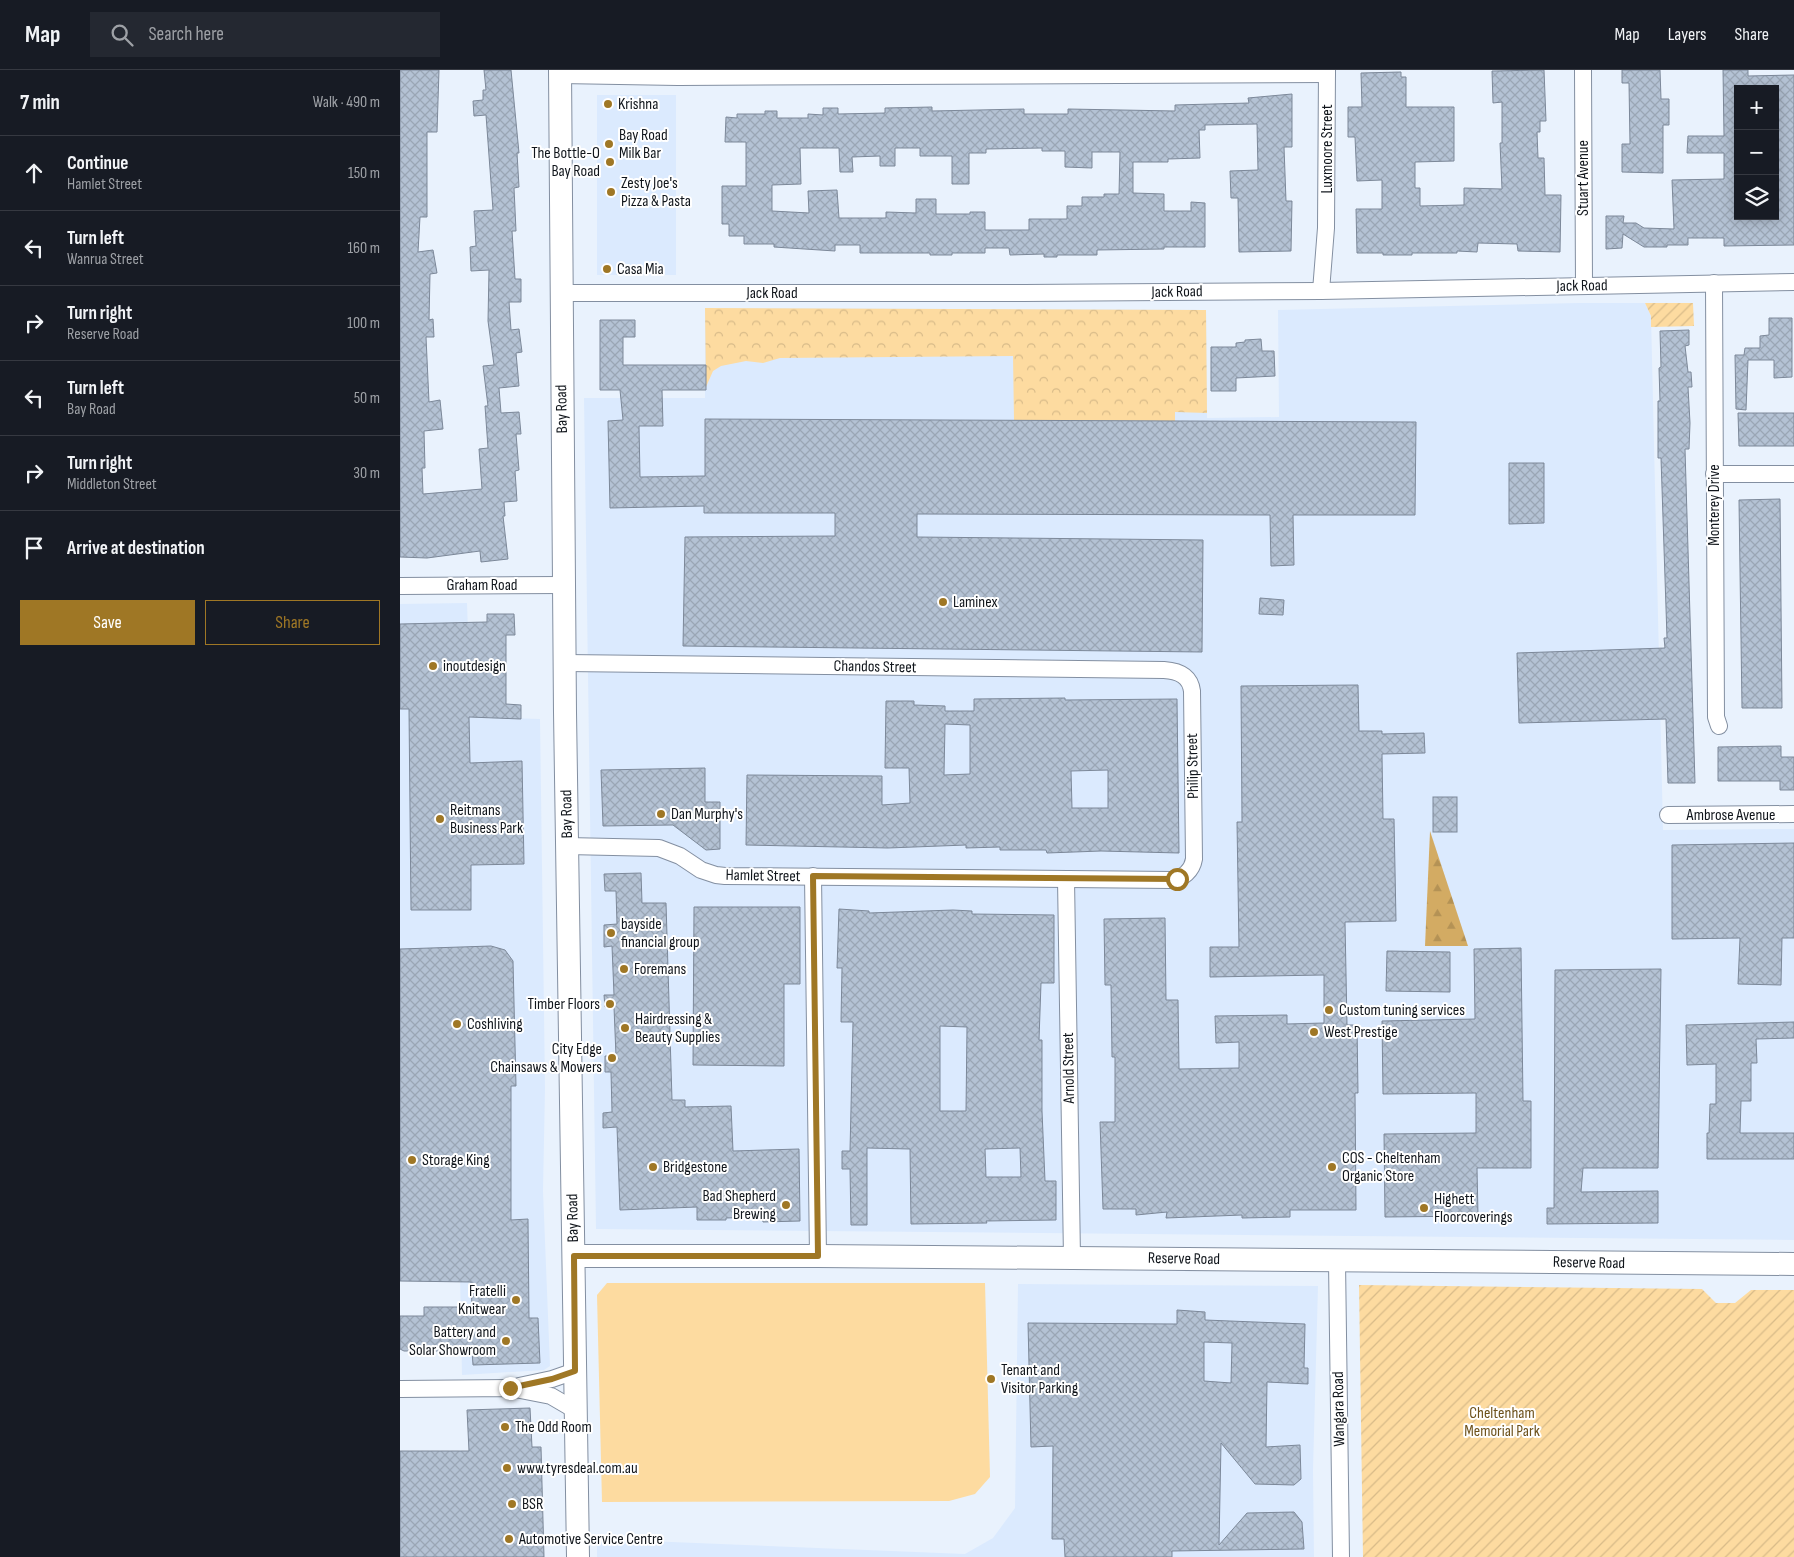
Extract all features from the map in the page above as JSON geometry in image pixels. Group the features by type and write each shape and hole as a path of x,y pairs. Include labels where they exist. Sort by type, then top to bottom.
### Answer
{"main road":[{"name":"Bay Road","path":"560,72 563,585 578,1557"},
{"name":"Reserve Road","path":"574,1256 818,1256 1794,1264"}],"street":[{"name":"Stuart Avenue","path":"1583,70 1584,285"},
{"path":"560,72 697,77 1327,72"},
{"name":"Luxmoore Street","path":"1326,291 1327,72"},
{"name":"Jack Road","path":"561,293 1326,291 1794,282"},
{"name":"Monterey Drive","path":"1714,283 1716,717 1718,726"},
{"path":"1714,474 1794,474"},
{"name":"Graham Road","path":"400,586 563,585"},
{"name":"Chandos Street","path":"564,664 1173,670 1184,676"},
{"name":"Philip Street","path":"1184,676 1188,680 1192,691 1194,859"},
{"name":"Ambrose Avenue","path":"1668,815 1794,814"},
{"name":"Hamlet Street","path":"567,846 659,848 680,856 701,870 716,875 1177,879 1191,869 1194,859"},
{"path":"813,876 818,1256"},
{"name":"Arnold Street","path":"1066,879 1072,1258"},
{"name":"Wangara Road","path":"1337,1261 1341,1557"},
{"path":"510,1388 552,1379 575,1371"},
{"path":"400,1389 510,1388 541,1393 562,1401 575,1410"}],"shaded area":[{"path":"597,95 676,95 676,275 597,275"},
{"path":"1645,303 1651,316 1663,830 1794,829 1794,1240 596,1229 584,398 705,398 705,308 1206,310 1207,418 1279,417 1278,310","holes":["1430,833 1467,946 1425,946"]},
{"path":"467,603 471,717 540,719 545,1088 543,1191 550,1366 544,1370 462,1375 460,1275 400,1274 400,604"},
{"path":"1018,1284 1318,1286 1313,1470 1314,1557 597,1557 597,1539 965,1554 993,1538 1015,1508"}],"green space":[{"path":"1645,303 1693,303 1694,326 1651,327 1651,316"},
{"path":"705,308 1206,310 1207,413 1175,412 1175,421 1014,420 1013,356 780,358 763,363 746,361 721,366 713,371 706,387"},
{"path":"1430,831 1468,946 1425,946"},
{"path":"607,1283 985,1283 990,1477 975,1494 949,1501 602,1502 597,1295"},
{"name":"Cheltenham Memorial Park","path":"1359,1285 1702,1289 1716,1303 1735,1303 1751,1290 1794,1290 1794,1557 1363,1557"}],"building":[{"path":"400,70 439,70 437,132 427,132 427,217 420,217 418,252 433,250 437,273 430,274 429,320 433,319 434,337 426,337 429,402 440,400 443,429 424,431 425,468 422,468 423,494 482,489 479,449 488,448 485,406 488,406 483,366 494,365 488,321 489,270 471,271 470,247 476,246 474,211 493,210 486,115 474,116 473,101 483,100 483,90 486,90 484,70 511,70 519,153 517,153 519,187 514,188 516,231 512,231 515,279 521,279 521,302 509,302 511,330 519,329 522,352 516,353 519,386 499,388 501,413 519,412 521,434 516,434 519,470 515,471 517,501 504,502 505,516 503,516 508,559 481,562 480,551 427,558 400,557"},
{"path":"1544,70 1546,121 1540,121 1540,132 1537,132 1538,158 1544,158 1545,195 1561,195 1560,252 1518,251 1517,244 1478,243 1477,252 1412,253 1412,255 1357,253 1356,209 1382,209 1382,180 1357,181 1355,137 1348,137 1348,107 1362,107 1361,73 1401,72 1401,77 1406,77 1406,107 1454,107 1454,161 1415,162 1415,188 1420,188 1420,206 1464,205 1464,188 1502,189 1500,143 1502,143 1502,102 1493,103 1492,71"},
{"path":"1622,70 1660,70 1661,99 1669,99 1669,125 1663,125 1663,173 1622,172 1622,144 1630,144 1629,83 1622,83"},
{"path":"1723,70 1748,70 1748,76 1794,75 1794,245 1724,246 1724,238 1688,238 1688,245 1644,247 1623,234 1622,248 1606,249 1606,216 1624,216 1623,223 1636,223 1644,228 1674,229 1672,180 1724,179 1724,153 1687,153 1688,136 1724,136"},
{"path":"1292,94 1292,147 1284,147 1286,201 1292,201 1291,251 1239,252 1238,198 1231,198 1230,171 1258,170 1257,124 1205,125 1205,130 1199,130 1200,158 1168,159 1168,162 1133,162 1133,193 1164,194 1164,211 1191,211 1191,202 1205,203 1205,247 1097,250 1097,255 1057,255 1057,257 1044,257 1044,254 1010,255 1009,248 985,248 985,253 952,253 952,255 930,255 930,253 860,253 860,245 835,245 835,251 774,247 774,244 744,244 744,236 729,236 729,224 722,224 722,186 746,186 746,142 725,142 726,117 737,118 737,114 765,114 765,111 777,111 777,118 808,118 808,114 823,115 823,108 838,108 838,114 885,113 885,108 932,107 932,111 1024,109 1024,114 1068,114 1068,109 1175,111 1175,105 1249,103 1248,98","holes":["800,148 839,148 840,172 853,172 852,157 880,156 880,166 895,166 895,148 920,148 920,156 952,156 952,184 969,184 969,153 986,153 986,149 1042,148 1042,151 1065,151 1065,167 1092,168 1092,152 1120,152 1119,194 1104,194 1104,197 1082,197 1082,206 1067,206 1067,219 1029,219 1029,230 985,230 985,212 936,214 936,199 916,199 916,213 886,212 886,218 839,218 837,190 808,191 809,213 772,211 772,185 801,184"]},
{"path":"1769,318 1792,318 1792,377 1774,378 1774,360 1748,360 1746,410 1736,409 1735,355 1744,355 1745,348 1760,348 1760,336 1769,335"},
{"path":"600,320 635,320 635,337 623,337 623,365 706,365 706,390 662,390 663,426 639,426 640,477 705,476 705,419 1416,422 1415,515 1293,515 1294,565 1271,566 1270,515 917,514 917,537 1203,540 1202,652 683,646 685,537 835,536 835,513 704,513 704,506 610,508 608,421 623,420 620,390 600,390"},
{"path":"1689,330 1689,345 1685,346 1688,372 1691,372 1692,387 1688,387 1689,449 1685,449 1695,783 1668,783 1666,719 1519,723 1517,653 1665,648 1664,638 1667,638 1661,458 1658,458 1659,368 1661,367 1660,331"},
{"path":"1261,339 1262,351 1274,351 1275,376 1236,378 1236,391 1211,391 1211,347 1236,347 1236,343 1245,342 1245,340"},
{"path":"1738,413 1794,413 1794,446 1739,446"},
{"path":"1509,463 1544,463 1544,523 1509,524"},
{"path":"1780,499 1782,708 1742,708 1739,500"},
{"path":"1260,598 1284,600 1283,615 1259,614"},
{"path":"487,614 514,614 515,635 506,635 506,704 521,705 521,719 469,717 470,763 522,761 524,864 471,865 471,910 411,910 409,709 400,709 400,624 487,622"},
{"path":"1358,685 1359,731 1382,731 1382,734 1424,733 1425,753 1382,754 1383,819 1394,819 1396,921 1345,922 1347,1025 1357,1025 1358,1093 1355,1093 1356,1210 1290,1210 1290,1217 1242,1218 1242,1215 1166,1218 1167,1212 1136,1215 1136,1209 1103,1209 1100,1122 1115,1122 1115,1057 1112,1057 1111,985 1105,985 1104,919 1165,918 1166,1000 1178,1000 1179,1069 1239,1068 1239,1042 1216,1043 1215,1016 1287,1015 1287,1024 1324,1023 1324,975 1210,977 1210,947 1239,947 1237,822 1242,822 1241,686"},
{"path":"974,699 1177,699 1179,853 1101,851 1047,853 1046,850 1000,850 1000,847 966,848 966,845 888,848 746,845 747,775 882,776 882,805 910,803 909,768 885,768 886,701 914,701 914,705 945,706 945,711 974,711","holes":["945,724 970,725 970,774 944,775","1108,770 1108,808 1072,808 1071,771"]},
{"path":"1781,746 1781,757 1794,757 1794,790 1780,790 1780,781 1718,781 1718,747"},
{"name":"Dan Murphy's","path":"705,768 705,802 720,802 720,849 706,850 673,825 603,826 601,770"},
{"path":"1433,797 1457,797 1457,832 1433,832"},
{"path":"1794,843 1794,938 1782,938 1781,985 1738,984 1740,938 1672,939 1672,845"},
{"path":"641,873 642,903 666,903 672,1100 685,1100 685,1107 731,1106 733,1151 799,1149 800,1221 763,1222 762,1217 697,1220 697,1207 620,1210 617,1127 603,1128 603,1113 612,1112 611,1072 605,1072 605,1056 616,1056 614,1007 605,1007 604,995 614,995 612,946 604,947 604,925 617,924 616,891 605,891 604,874"},
{"path":"694,907 800,907 800,984 784,984 784,1066 693,1065"},
{"path":"839,909 869,911 869,913 953,910 972,911 972,914 1054,915 1054,983 1041,983 1039,1040 1042,1040 1042,1111 1045,1181 1056,1181 1056,1220 911,1224 910,1149 867,1148 867,1225 851,1225 850,1169 842,1169 842,1151 850,1151 853,1022 841,1022 842,968 837,968","holes":["940,1026 967,1027 966,1111 940,1111","1020,1148 1021,1177 986,1177 985,1149"]},
{"path":"491,946 505,950 513,961 516,1086 511,1086 511,1220 528,1219 529,1318 538,1318 540,1363 473,1365 472,1351 404,1351 400,1349 400,1316 424,1316 424,1307 472,1307 471,1282 400,1281 400,949"},
{"path":"1521,948 1523,1101 1531,1101 1531,1168 1477,1168 1478,1216 1385,1217 1384,1134 1476,1133 1476,1093 1383,1094 1382,1021 1475,1019 1474,949"},
{"path":"1387,951 1450,952 1450,992 1386,991"},
{"path":"1661,969 1658,1168 1583,1168 1581,1192 1658,1191 1658,1223 1547,1224 1547,1208 1554,1208 1555,970"},
{"path":"1794,1022 1794,1038 1756,1039 1757,1063 1751,1063 1751,1101 1741,1101 1740,1133 1794,1133 1794,1159 1707,1159 1710,1104 1716,1104 1716,1064 1687,1065 1686,1025"},
{"path":"1177,1310 1205,1312 1205,1320 1305,1324 1304,1368 1308,1368 1308,1384 1267,1382 1266,1447 1300,1445 1301,1479 1294,1485 1255,1484 1221,1443 1219,1545 1247,1513 1294,1512 1302,1522 1304,1549 1172,1551 1172,1557 1065,1557 1064,1539 1052,1539 1053,1446 1031,1447 1028,1323 1177,1324","holes":["1204,1342 1232,1343 1231,1383 1204,1381"]},
{"path":"530,1408 532,1447 541,1447 544,1557 400,1557 400,1451 469,1451 467,1410"}],"place":[{"name":"Krishna","path":"608,104"},
{"name":"Bay Road Milk Bar","path":"609,144"},
{"name":"The Bottle-O Bay Road","path":"610,162"},
{"name":"Zesty Joe's Pizza & Pasta","path":"611,192"},
{"name":"Casa Mia","path":"607,269"},
{"name":"Laminex","path":"943,602"},
{"name":"inoutdesign","path":"433,666"},
{"name":"Dan Murphy's","path":"661,814"},
{"name":"Reitmans Business Park","path":"440,819"},
{"name":"bayside financial group","path":"611,933"},
{"name":"Foremans","path":"624,969"},
{"name":"Timber Floors","path":"610,1004"},
{"name":"Custom tuning services","path":"1329,1010"},
{"name":"Coshliving","path":"457,1024"},
{"name":"Hairdressing & Beauty Supplies","path":"625,1028"},
{"name":"West Prestige","path":"1314,1032"},
{"name":"City Edge Chainsaws & Mowers","path":"612,1058"},
{"name":"Storage King","path":"412,1160"},
{"name":"Bridgestone","path":"653,1167"},
{"name":"COS - Cheltenham Organic Store","path":"1332,1167"},
{"name":"Bad Shepherd Brewing","path":"786,1205"},
{"name":"Highett Floorcoverings","path":"1424,1208"},
{"name":"Fratelli Knitwear","path":"516,1300"},
{"name":"Battery and Solar Showroom","path":"506,1341"},
{"name":"Tenant and Visitor Parking","path":"991,1379"},
{"name":"The Odd Room","path":"505,1427"},
{"name":"www.tyresdeal.com.au","path":"507,1468"},
{"name":"BSR","path":"512,1504"},
{"name":"Automotive Service Centre","path":"509,1539"}],"route":[{"path":"510,1388 552,1379 575,1371 574,1256 818,1256 813,876 1177,879"}]}
